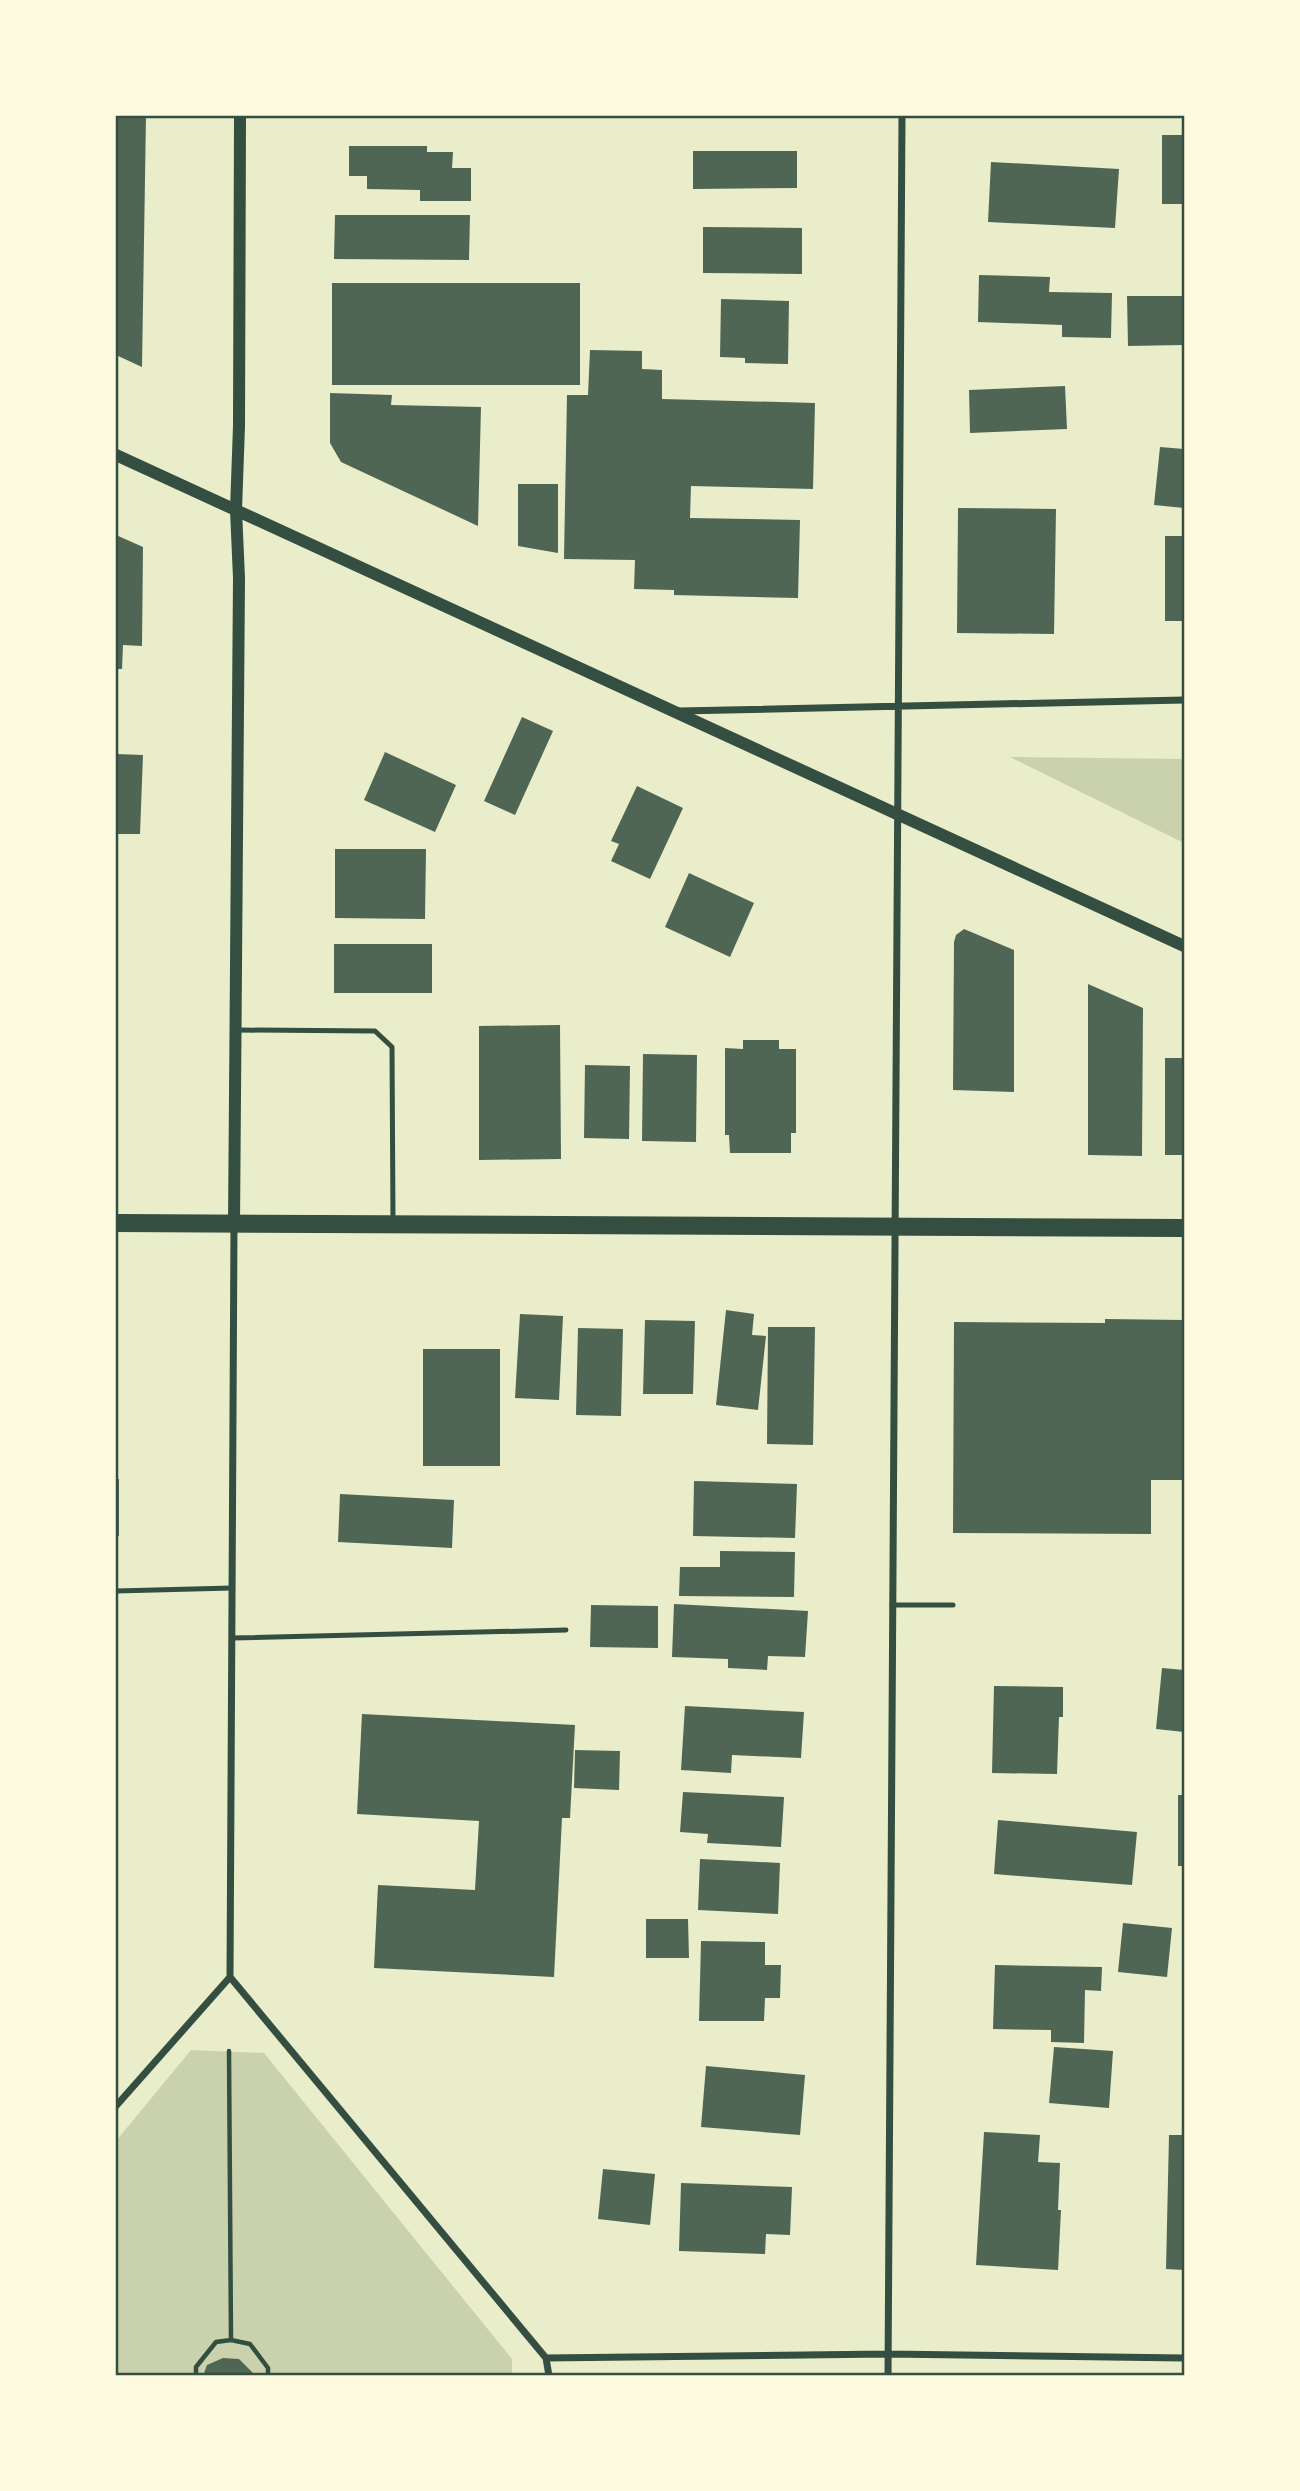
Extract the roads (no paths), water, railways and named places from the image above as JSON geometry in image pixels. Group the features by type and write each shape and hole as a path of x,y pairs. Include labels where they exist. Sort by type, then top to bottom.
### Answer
{"main road":[{"path":"116,1223 1185,1228"}],"street":[{"path":"240,116 230,1977 545,2358 549,2375"},
{"path":"888,2375 902,116"},
{"path":"116,455 1185,946"},
{"path":"675,712 1185,700"},
{"path":"116,2106 230,1977"},
{"path":"545,2358 888,2354 1185,2358"}],"lane":[{"path":"237,1030 375,1031 392,1047 393,1225"},
{"path":"116,1591 232,1588"},
{"path":"892,1605 953,1605"},
{"path":"232,1638 566,1630"}]}
